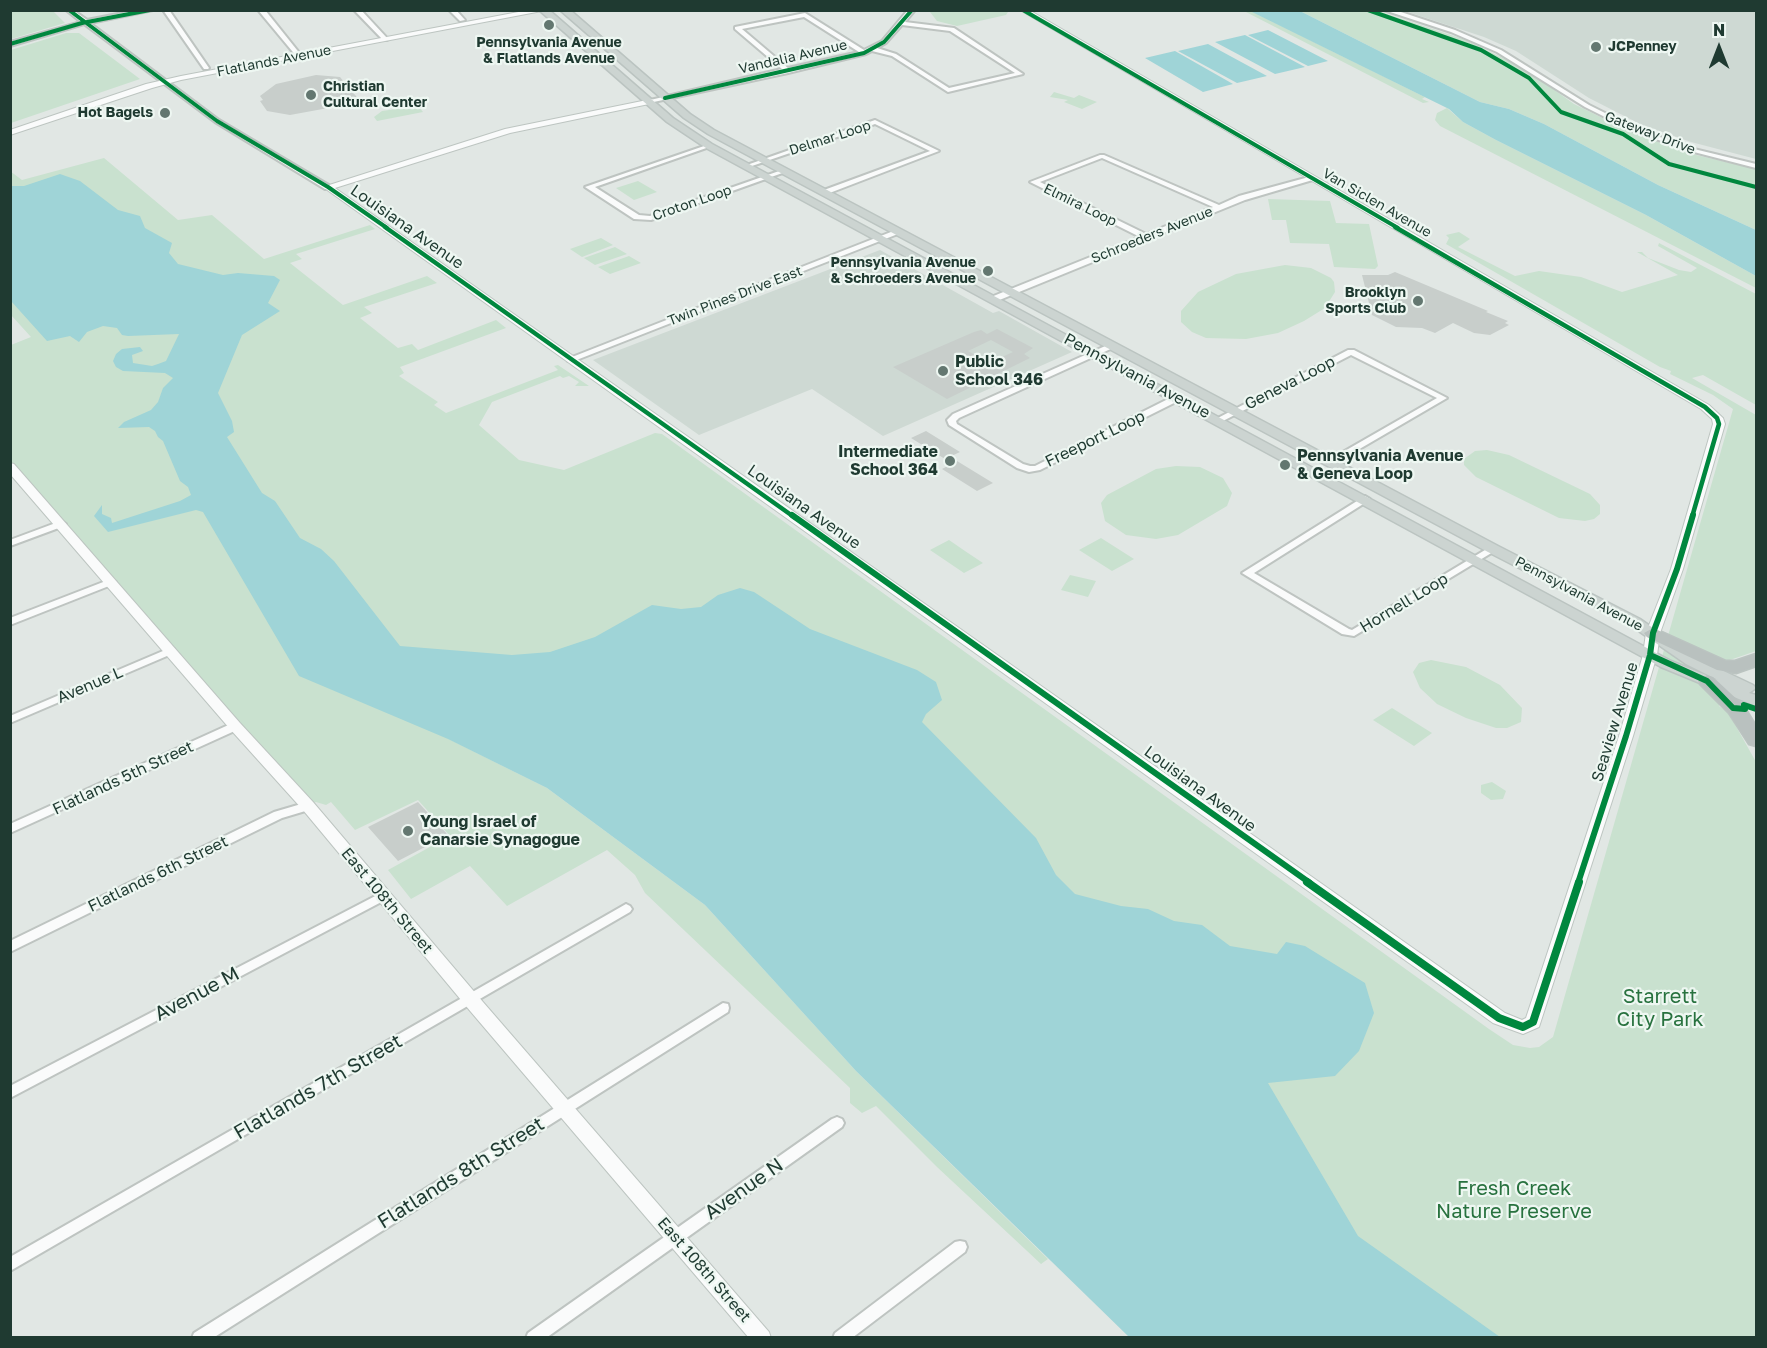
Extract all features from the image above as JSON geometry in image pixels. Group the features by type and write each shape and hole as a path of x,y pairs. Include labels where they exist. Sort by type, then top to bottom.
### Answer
{"highway":[{"path":"1653,633 1723,666 1736,667 1756,660"},
{"path":"1707,681 1736,710 1756,740"}],"main road":[{"name":"Pennsylvania Avenue","path":"564,10 665,98 699,124 1653,633 1691,661 1756,691"},
{"name":"Pennsylvania Avenue","path":"544,11 682,130 709,146 1650,655 1756,701"}],"street":[{"name":"Louisiana Avenue","path":"69,10 82,23 246,140 328,187 1499,1018 1523,1027"},
{"path":"10,44 82,23 150,10"},
{"path":"166,10 206,68"},
{"path":"261,10 297,54"},
{"path":"357,10 383,37"},
{"path":"452,10 462,20"},
{"name":"Flatlands Avenue","path":"10,134 162,80 512,10"},
{"name":"Vandalia Avenue","path":"328,187 508,131 788,71 864,52 872,49 912,10"},
{"name":"Van Siclen Avenue","path":"1023,10 1705,407 1717,418"},
{"name":"Gateway Drive","path":"1387,10 1463,35 1499,51 1587,106 1635,130 1692,150 1756,166"},
{"name":"Flatlands Avenue","path":"383,37 544,11"},
{"path":"788,71 737,28 805,15 864,52"},
{"path":"872,49 894,55 948,90 1020,74 952,29 901,23"},
{"name":"Flatlands Avenue","path":"10,127 206,68 297,54"},
{"name":"Delmar Loop","path":"747,166 875,122 936,151 827,192"},
{"name":"Croton Loop","path":"709,146 589,187 637,217 651,218 784,171"},
{"name":"Elmira Loop","path":"1146,237 1034,182 1102,156 1220,208"},
{"name":"Schroeders Avenue","path":"994,299 1242,198 1312,179"},
{"name":"Twin Pines Drive East","path":"571,359 899,232"},
{"name":"Freeport Loop","path":"1112,345 956,416 951,420 953,425 1020,466 1029,469 1037,468 1177,398"},
{"name":"Geneva Loop","path":"1218,420 1351,352 1443,398 1332,462"},
{"name":"Seaview Avenue","path":"1523,1027 1533,1022 1537,1012 1650,655 1653,633 1677,569 1719,424 1717,418"},
{"name":"East 108th Street","path":"10,466 235,726 308,806 470,999 762,1338"},
{"name":"Hornell Loop","path":"1365,499 1247,573 1346,632 1354,633 1492,549"},
{"path":"10,543 61,524"},
{"path":"10,622 111,582"},
{"name":"Avenue L","path":"10,720 170,651"},
{"name":"Flatlands 5th Street","path":"10,829 235,726"},
{"name":"Flatlands 6th Street","path":"10,947 278,815 308,806"},
{"name":"Avenue M","path":"10,1093 383,896"},
{"name":"Flatlands 7th Street","path":"10,1265 626,909"},
{"name":"Flatlands 8th Street","path":"199,1338 723,1008"},
{"name":"Avenue N","path":"532,1338 837,1123"},
{"path":"840,1338 960,1247"}],"shaded area":[{"path":"1405,11 1756,11 1756,159 1691,142 1642,125 1589,98 1516,51 1484,37"},
{"path":"880,250 993,313 999,311 1072,352 883,436 812,389 699,435 593,360"}],"green space":[{"path":"10,11 53,11 65,23 11,39"},
{"path":"1244,11 1251,11 1425,97 1422,99 1429,102 1423,103"},
{"path":"1300,11 1378,11 1466,40 1525,69 1574,104 1635,134 1696,155 1756,169 1756,230 1658,185 1544,124 1509,109 1480,102"},
{"path":"930,12 1008,12 1006,15 957,26 937,21"},
{"path":"66,33 79,33 140,79 11,123 11,50"},
{"path":"1054,92 1074,98 1079,95 1097,102 1082,109 1064,102 1068,100 1050,97"},
{"path":"418,106 423,112 377,121 374,117 382,111"},
{"path":"1447,108 1463,122 1496,140 1646,215 1756,276 1756,288 1440,126 1435,120 1437,113"},
{"name":"Fresh Creek Nature Preserve","path":"104,158 178,220 212,215 264,259 370,225 375,229 296,254 302,259 290,263 343,305 427,276 437,283 364,307 372,313 360,318 398,348 412,344 418,350 496,320 506,328 400,367 404,373 399,376 438,402 434,405 446,413 558,370 554,366 558,365 589,386 575,386 579,382 569,376 563,378 560,376 492,402 479,425 519,460 564,470 655,433 662,434 1489,1029 1513,1045 1530,1048 1539,1047 1553,1037 1733,409 1713,395 1670,374 1671,371 1660,367 1446,244 1449,238 1446,235 1459,232 1470,239 1458,247 1515,276 1539,271 1581,277 1622,292 1678,275 1637,252 1642,252 1648,258 1679,270 1691,272 1697,268 1658,246 1659,243 1756,294 1756,405 1703,375 1692,378 1756,415 1756,651 1730,660 1719,706 1728,712 1756,762 1756,1337 1468,1337 1362,1261 1122,924 591,650 511,659 398,648 291,540 220,437 211,393 211,276 175,266 27,187 11,188 10,171 22,180"},
{"path":"638,181 657,192 634,200 616,188"},
{"path":"1268,199 1330,201 1336,223 1369,224 1378,266 1375,269 1334,267 1329,244 1290,243 1286,220 1272,220"},
{"path":"601,238 613,245 582,257 570,249"},
{"path":"615,247 627,254 595,265 584,258"},
{"path":"629,256 641,263 610,274 598,267"},
{"path":"1285,265 1311,268 1331,278 1335,292 1325,308 1278,333 1246,339 1206,338 1192,332 1181,322 1181,311 1198,292 1236,274"},
{"path":"11,280 104,324 182,331 177,378 166,423 449,739 547,788 705,905 856,1071 1048,1259 1041,1264 937,1167 876,1106 862,1113 850,1103 850,1088 645,893 635,875 607,850 507,906 470,866 411,899 388,870 450,836 418,800 355,830 331,802 326,805 316,802 308,806 11,465 11,345 31,337 11,315"},
{"path":"1487,450 1509,455 1590,494 1600,505 1600,514 1594,519 1585,521 1559,518 1476,477 1464,465 1464,459 1475,451"},
{"path":"1176,466 1200,467 1223,478 1232,493 1227,506 1178,535 1156,539 1126,535 1105,521 1101,503 1107,495 1156,469"},
{"path":"1101,538 1134,559 1112,571 1079,550"},
{"path":"949,540 983,563 964,573 930,550"},
{"path":"1070,575 1096,581 1088,597 1061,590"},
{"path":"1431,660 1466,667 1500,685 1522,708 1521,722 1507,728 1496,728 1466,718 1437,704 1420,688 1413,672 1419,663"},
{"path":"1392,708 1432,733 1414,746 1373,720"},
{"path":"1492,782 1506,791 1503,799 1491,800 1481,793 1481,785"}],"water":[{"path":"1250,11 1300,11 1480,102 1509,109 1544,124 1658,185 1756,230 1756,276 1646,215 1496,140 1463,122 1449,109"},
{"path":"1268,30 1328,61 1308,66 1248,35"},
{"path":"1245,35 1305,67 1275,74 1215,42"},
{"path":"1208,44 1267,76 1237,83 1178,51"},
{"path":"1175,51 1233,84 1203,92 1145,58"},
{"path":"60,174 80,181 118,210 140,216 145,228 172,243 169,253 178,264 223,275 238,273 274,276 280,280 268,303 280,311 242,335 218,393 232,421 234,432 227,437 262,493 275,501 300,538 321,549 334,561 400,646 512,655 550,652 595,637 652,605 681,609 701,607 718,595 740,588 754,592 810,629 917,670 936,682 942,700 926,714 922,722 1036,838 1056,875 1075,894 1121,906 1148,909 1174,921 1202,925 1230,946 1277,954 1286,942 1305,946 1365,983 1374,1013 1359,1051 1335,1076 1268,1083 1358,1236 1500,1337 1129,1337 856,1071 705,905 547,788 448,739 299,676 203,512 196,510 108,532 94,516 102,505 102,514 111,518 112,523 180,501 191,495 188,487 180,481 163,441 155,431 149,427 118,428 124,422 151,410 158,402 163,388 173,378 165,373 123,371 116,367 113,361 122,349 140,347 143,351 132,355 133,363 152,366 166,361 179,334 128,336 122,335 117,328 103,326 87,332 79,342 70,336 47,341 11,301 11,186 24,186"}],"building":[{"name":"Christian Cultural Center","path":"316,75 340,77 361,102 290,115 267,111 260,101 263,100 260,96 276,84"},
{"name":"Brooklyn Sports Club","path":"1395,272 1488,311 1486,312 1508,321 1505,323 1509,325 1490,335 1474,333 1453,323 1435,333 1422,328 1396,327 1372,315 1362,275 1388,275"},
{"name":"Public School 346","path":"997,329 1033,348 1024,354 1030,358 947,399 893,367 974,332 981,330 987,334","holes":["991,340 1013,352 989,363 968,351"]},
{"path":"926,431 960,452 945,459 911,438"},
{"path":"957,461 993,483 977,491 942,469"},
{"name":"Young Israel of Canarsie Synagogue","path":"418,802 448,835 398,861 368,827"}],"cycle path":[{"path":"69,10 217,121 328,187 1499,1018 1523,1027 1533,1022 1626,736 1650,655 1653,633 1677,569 1719,424 1717,418 1705,407 1023,10"},
{"path":"10,44 82,23 150,10"},
{"path":"665,98 864,53 884,42 912,10"},
{"path":"1368,10 1481,50 1529,78 1561,112 1623,134 1669,164 1756,187"},
{"path":"1650,655 1707,681 1733,708 1745,709 1744,705 1756,709"}],"place":[{"name":"Pennsylvania Avenue & Flatlands Avenue","path":"549,25"},
{"name":"JCPenney","path":"1596,47"},
{"name":"Christian Cultural Center","path":"311,95"},
{"name":"Hot Bagels","path":"165,113"},
{"name":"Pennsylvania Avenue & Schroeders Avenue","path":"988,271"},
{"name":"Brooklyn Sports Club","path":"1418,301"},
{"name":"Public School 346","path":"943,371"},
{"name":"Intermediate School 364","path":"950,461"},
{"name":"Pennsylvania Avenue & Geneva Loop","path":"1285,465"},
{"name":"Young Israel of Canarsie Synagogue","path":"408,831"}],"park label":[{"name":"Starrett City Park","path":"1660,1008"}]}
